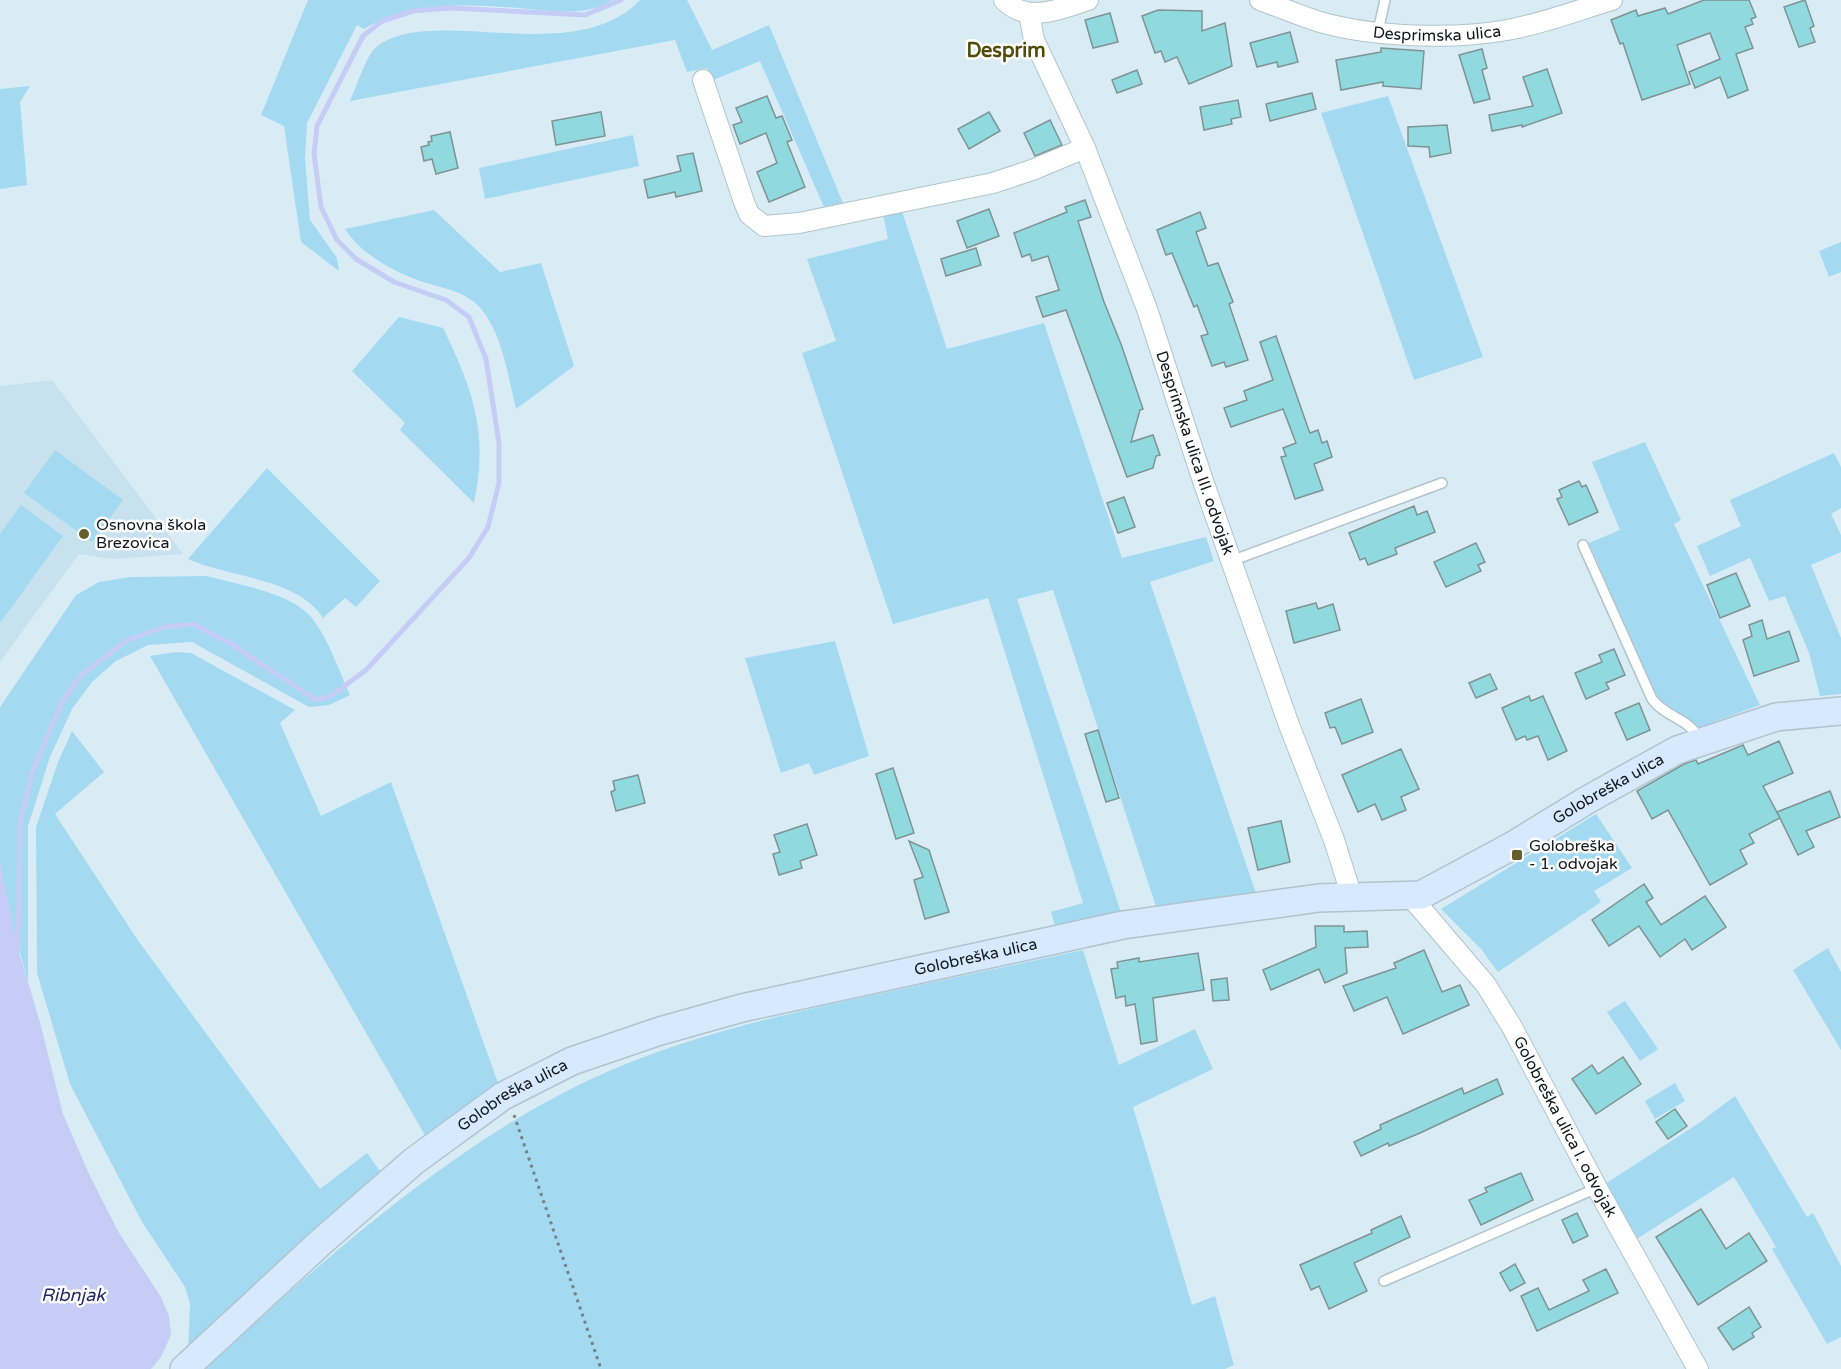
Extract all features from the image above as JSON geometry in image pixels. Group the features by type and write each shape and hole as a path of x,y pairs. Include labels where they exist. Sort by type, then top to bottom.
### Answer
{"street":[{"path":"1004,0 1018,11 1029,13 1050,12 1088,0"},
{"name":"Desprimska ulica","path":"1260,0 1320,22 1378,31 1483,33 1509,30 1612,0"},
{"name":"Desprimska ulica III. odvojak","path":"1029,13 1034,40 1085,148 1147,309 1231,561 1289,725 1334,840 1352,897"},
{"path":"703,80 747,208 757,222 764,226 799,223 993,183 1085,148"},
{"name":"Golobreška ulica","path":"184,1369 320,1243 414,1161 503,1096 572,1061 660,1030 742,1008 1124,926 1278,903 1352,897 1411,897 1431,891 1623,779 1700,740 1776,717 1841,711"},
{"name":"Golobreška ulica I. odvojak","path":"1411,897 1486,985 1544,1084 1597,1188 1698,1369"}],"lane":[{"path":"1378,31 1385,0"},
{"path":"1231,561 1442,483"},
{"path":"1583,545 1652,699 1660,710 1689,725 1700,740"},
{"path":"1384,1281 1597,1188"}],"path":[{"path":"513,1112 541,1188 601,1369"}],"shaded area":[{"path":"308,0 613,0 593,9 572,12 487,6 444,6 402,13 364,29 357,25 307,123 305,158 310,220 337,258 339,271 301,242 284,126 261,115"},
{"path":"640,0 687,0 712,50 769,25 843,203 824,207 760,61 713,80 707,68 687,72 675,40 350,101 373,50 397,36 428,31 540,34 577,31 611,20"},
{"path":"30,86 20,102 27,185 0,189 0,89"},
{"path":"1388,96 1483,357 1414,380 1321,113"},
{"path":"633,135 639,166 485,199 479,168"},
{"path":"900,205 947,349 1044,323 1122,558 1206,537 1214,561 1150,582 1257,896 1157,910 1053,590 1017,599 1122,915 1056,929 1051,912 1083,903 988,598 893,624 802,353 836,341 807,259 888,239 882,209"},
{"path":"434,210 500,272 541,263 574,366 516,409 500,344 482,310 461,294 420,281 388,267 368,254 345,229"},
{"path":"1841,242 1841,272 1829,277 1819,251"},
{"path":"399,317 443,328 463,372 479,434 480,456 474,503 400,430 405,423 352,371"},
{"name":"Osnovna škola Brezovica","path":"52,380 183,554 112,559 79,554 0,662 0,386"},
{"path":"1645,442 1681,520 1674,524 1760,705 1697,728 1666,707 1657,697 1589,543 1620,530 1592,462"},
{"path":"55,450 123,500 92,542 24,493"},
{"path":"1834,453 1841,467 1841,508 1831,514 1841,535 1841,552 1811,565 1841,638 1841,694 1820,696 1809,653 1785,596 1769,601 1750,558 1710,576 1697,546 1741,526 1730,500"},
{"path":"267,468 380,581 356,607 345,598 323,618 312,605 280,587 188,559"},
{"path":"21,505 63,536 0,623 0,534"},
{"path":"207,576 274,594 307,613 326,641 350,695 329,705 309,707 192,642 148,645 116,661 92,682 72,709 50,757 28,826 28,982 10,916 0,862 0,707 76,595 99,582 130,577"},
{"path":"835,641 869,756 814,775 809,763 781,773 745,658"},
{"path":"175,652 191,653 295,710 280,723 321,816 391,782 499,1086 427,1139 150,656"},
{"path":"72,731 104,772 55,814 137,939 320,1189 367,1153 383,1175 188,1352 190,1304 185,1287 142,1222 70,1084 37,973 36,827 58,762"},
{"path":"1596,814 1632,868 1594,891 1601,902 1498,972 1481,949 1441,909"},
{"path":"1828,948 1841,972 1841,1050 1793,970"},
{"path":"1083,950 1119,1065 1195,1029 1213,1069 1133,1107 1192,1305 1215,1296 1234,1365 1225,1369 206,1369 340,1248 437,1172 539,1106 591,1079 660,1051 768,1019"},
{"path":"1625,1001 1658,1049 1640,1061 1607,1012"},
{"path":"1675,1083 1685,1101 1655,1119 1645,1101"},
{"path":"1735,1096 1807,1217 1813,1213 1841,1266 1841,1337 1827,1344 1772,1249 1776,1247 1734,1177 1632,1242 1602,1186 1699,1123"}],"water":[{"name":"Ribnjak","path":"0,862 18,949 40,1022 63,1114 89,1174 119,1233 161,1297 169,1316 171,1335 161,1357 151,1369 0,1369"}],"building":[{"path":"1704,0 1749,0 1756,17 1751,19 1753,24 1745,27 1753,48 1736,54 1748,90 1728,98 1720,77 1695,88 1689,72 1720,59 1710,33 1677,45 1690,84 1642,100 1623,43 1620,44 1611,20 1636,10 1638,16 1665,8 1668,14"},
{"path":"1805,0 1814,26 1810,28 1815,42 1799,47 1784,7"},
{"path":"1158,10 1202,11 1202,31 1225,23 1232,66 1189,84 1177,57 1165,62 1161,51 1155,53 1142,16"},
{"path":"1110,13 1118,42 1093,48 1085,20"},
{"path":"1290,32 1298,62 1278,67 1277,62 1257,67 1250,43"},
{"path":"1381,48 1424,51 1421,89 1383,86 1383,82 1341,90 1336,60 1381,52"},
{"path":"1482,49 1487,68 1482,70 1490,99 1474,103 1459,55"},
{"path":"1547,69 1562,113 1522,127 1522,125 1492,131 1489,115 1533,106 1523,77"},
{"path":"1137,70 1142,84 1117,93 1112,80"},
{"path":"1312,93 1316,109 1270,121 1266,104"},
{"path":"767,96 776,118 782,116 792,140 787,142 805,187 769,202 757,172 777,163 766,133 740,144 733,125 742,122 736,108"},
{"path":"1238,100 1241,117 1231,119 1232,124 1204,130 1200,107"},
{"path":"601,112 605,136 556,145 552,121"},
{"path":"989,112 1000,131 969,149 958,129"},
{"path":"1050,120 1062,145 1035,156 1024,133"},
{"path":"1447,125 1451,153 1430,157 1429,147 1408,146 1408,127"},
{"path":"450,132 458,168 436,174 432,159 424,161 421,147 429,145 428,142 432,141 431,136"},
{"path":"693,153 702,191 676,197 675,192 648,198 644,180 681,171 677,156"},
{"path":"1085,200 1091,217 1078,221 1104,302 1143,409 1140,410 1131,442 1153,435 1160,455 1156,456 1153,468 1127,477 1066,310 1043,317 1036,297 1059,290 1048,256 1032,261 1030,254 1022,257 1014,233 1067,212 1065,207"},
{"path":"989,209 999,236 967,248 957,221"},
{"path":"1200,212 1206,228 1196,232 1208,266 1218,263 1233,302 1229,304 1248,360 1226,367 1224,362 1212,366 1201,336 1208,334 1197,305 1194,307 1172,253 1166,255 1157,230"},
{"path":"976,248 981,265 946,276 941,259"},
{"path":"1276,336 1310,433 1318,430 1322,443 1327,441 1332,457 1314,464 1323,490 1295,499 1281,457 1286,456 1283,448 1296,443 1283,409 1231,427 1224,408 1247,400 1244,391 1273,380 1260,342"},
{"path":"1579,481 1582,487 1586,485 1598,512 1569,525 1557,499 1562,497 1559,490"},
{"path":"1124,497 1135,527 1118,533 1107,503"},
{"path":"1414,506 1417,515 1427,511 1435,532 1395,548 1397,554 1368,565 1365,558 1360,560 1349,533"},
{"path":"1476,543 1485,562 1478,565 1481,571 1446,587 1434,562"},
{"path":"1736,573 1750,606 1720,618 1707,585"},
{"path":"1316,603 1318,609 1333,604 1340,630 1294,643 1286,611"},
{"path":"1762,620 1767,639 1789,631 1799,661 1754,676 1743,640 1752,636 1749,625"},
{"path":"1614,649 1625,675 1606,683 1609,689 1586,699 1575,673 1602,662 1599,655"},
{"path":"1490,674 1497,689 1476,698 1469,683"},
{"path":"1529,696 1531,701 1543,696 1567,751 1548,760 1538,736 1527,740 1525,736 1516,740 1502,708"},
{"path":"1361,699 1373,732 1342,744 1335,727 1330,728 1325,713"},
{"path":"1639,703 1650,730 1627,740 1615,713"},
{"path":"1098,730 1119,798 1106,802 1085,734"},
{"path":"1779,741 1793,773 1763,786 1780,818 1749,834 1754,843 1740,850 1747,864 1710,885 1668,810 1652,819 1637,791 1684,764 1696,760 1698,764 1743,745 1748,755"},
{"path":"1401,749 1419,789 1401,797 1406,810 1382,820 1375,804 1358,812 1342,775"},
{"path":"893,768 914,833 896,839 876,774"},
{"path":"638,775 645,803 616,811 611,792 615,790 613,781"},
{"path":"1830,791 1840,817 1806,831 1814,847 1798,855 1777,812"},
{"path":"1281,821 1290,862 1258,870 1248,828"},
{"path":"807,824 817,855 800,861 802,868 779,875 773,854 780,852 774,835"},
{"path":"909,841 929,850 949,912 925,919 914,880 923,877"},
{"path":"1644,884 1653,898 1646,902 1661,925 1705,896 1726,927 1692,950 1685,939 1660,957 1639,926 1609,946 1592,920"},
{"path":"1315,926 1344,926 1344,932 1367,931 1368,947 1345,948 1347,973 1325,983 1319,969 1271,990 1263,970 1316,947"},
{"path":"1424,950 1442,992 1460,985 1469,1005 1403,1034 1387,997 1354,1011 1343,986 1396,968 1394,963"},
{"path":"1198,953 1204,990 1153,998 1157,1041 1141,1044 1135,1004 1126,1006 1125,996 1116,998 1111,969 1118,968 1117,962 1139,958 1139,962"},
{"path":"1227,978 1229,1000 1213,1001 1211,980"},
{"path":"1623,1057 1641,1084 1596,1114 1572,1079 1592,1065 1598,1074"},
{"path":"1497,1079 1503,1094 1420,1133 1389,1146 1388,1143 1361,1156 1354,1142 1381,1129 1380,1125 1462,1088 1464,1094"},
{"path":"1675,1109 1687,1126 1668,1139 1656,1122"},
{"path":"1521,1173 1533,1200 1481,1225 1469,1200 1487,1192 1485,1188"},
{"path":"1701,1209 1726,1249 1749,1233 1767,1261 1698,1305 1656,1237"},
{"path":"1577,1213 1588,1236 1573,1243 1562,1220"},
{"path":"1401,1216 1410,1237 1354,1263 1367,1291 1329,1309 1319,1286 1311,1290 1300,1265 1372,1233 1371,1230"},
{"path":"1515,1264 1525,1283 1510,1291 1500,1273"},
{"path":"1606,1269 1618,1293 1537,1331 1521,1296 1538,1288 1549,1310 1589,1291 1583,1280"},
{"path":"1749,1307 1761,1327 1752,1333 1754,1337 1733,1350 1718,1328"}],"waterway":[{"path":"18,949 20,823 33,770 61,704 79,677 126,641 164,627 193,624 231,644 316,700 331,696 366,670 469,558 488,527 499,483 499,443 486,359 469,317 446,300 394,282 356,259 337,240 321,207 314,154 317,126 363,36 382,21 413,11 450,8 585,15 621,0"}],"place":[{"name":"Osnovna škola Brezovica","path":"84,534"},
{"name":"Golobreška - 1. odvojak","path":"1517,855"}],"district":[{"name":"Desprim","path":"1006,51"}]}
